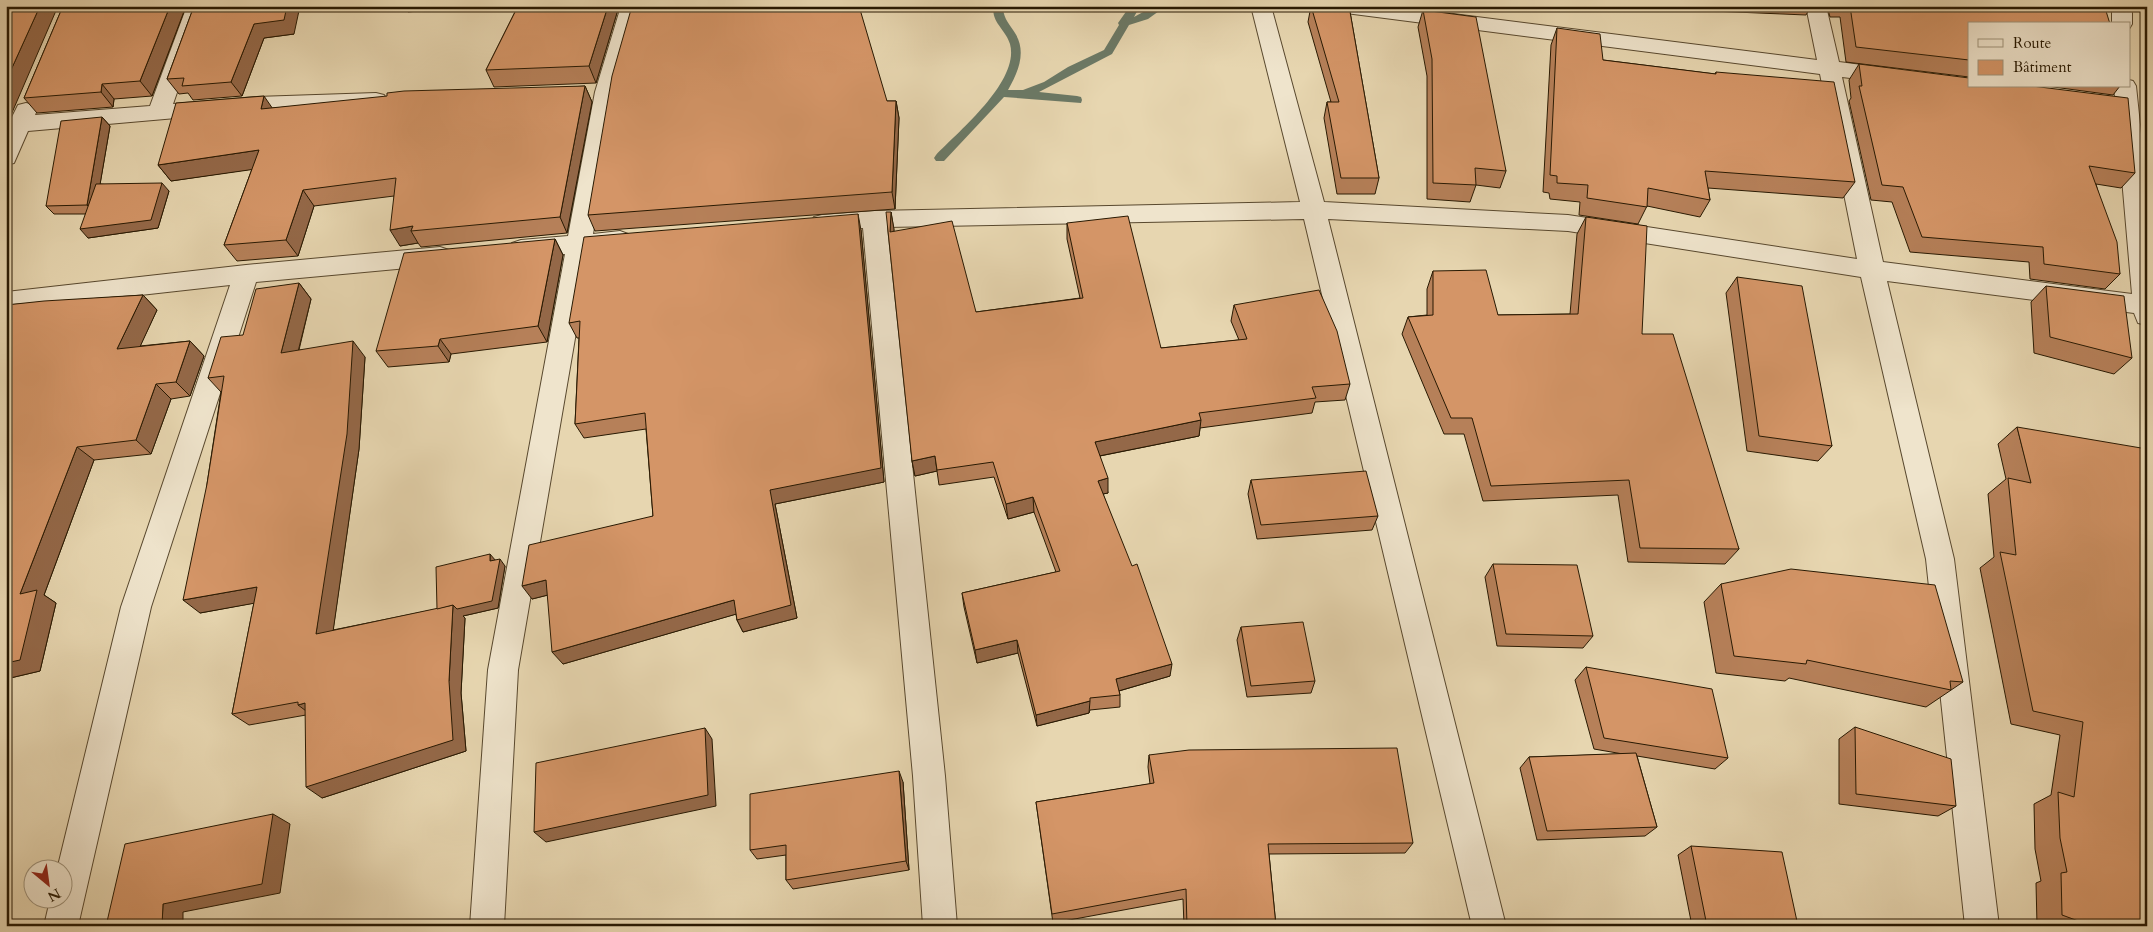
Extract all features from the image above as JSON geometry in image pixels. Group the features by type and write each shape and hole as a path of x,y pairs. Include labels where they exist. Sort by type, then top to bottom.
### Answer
{"street":[{"path":"159,112 197,6"},
{"path":"487,926 504,670 579,243 596,92 631,6"},
{"path":"1261,6 1314,210 1489,926"},
{"path":"1338,6 1910,78"},
{"path":"1816,6 1872,270 1940,559 1982,926"},
{"path":"2122,6 2122,22"},
{"path":"6,157 14,124 32,96"},
{"path":"14,124 256,104 396,99"},
{"path":"796,225 874,219 1314,210 1568,223 1872,270 2146,308 2126,101"},
{"path":"874,219 929,776 940,926"},
{"path":"501,250 638,238"},
{"path":"6,301 246,274 462,254"},
{"path":"61,926 136,607 246,274"}],"building":[{"path":"6,6 40,6 6,81"},
{"path":"63,6 170,6 140,81 102,84 101,92 24,98"},
{"path":"194,6 287,6 284,20 254,24 231,82 182,86 184,78 167,79"},
{"path":"518,6 608,6 589,66 486,70"},
{"path":"632,6 859,6 887,101 896,101 892,192 588,215 612,76"},
{"path":"1311,6 1349,6 1379,178 1341,178 1327,102 1339,102"},
{"path":"1850,6 2074,6 2106,11 2109,22 1968,22 1968,60 1856,47"},
{"path":"1423,10 1476,17 1506,171 1475,168 1476,185 1433,183 1432,59"},
{"path":"1557,28 1600,34 1603,60 1716,74 1716,72 1834,82 1855,182 1705,171 1710,200 1648,188 1647,207 1587,198 1588,185 1557,183 1557,176 1550,175"},
{"path":"1859,64 1968,78 1968,88 2048,88 2128,98 2135,173 2089,166 2117,242 2120,274 2044,264 2043,247 1922,237 1903,187 1882,185 1859,86 1862,86"},
{"path":"585,86 560,217 411,231 413,226 390,230 396,178 303,190 286,240 224,245 259,150 158,165 176,103 264,96 261,109 387,96 387,93 404,91"},
{"path":"102,117 87,205 46,206 61,121"},
{"path":"162,183 151,220 80,229 96,184"},
{"path":"886,212 891,212 890,232 952,221 976,312 1083,298 1067,223 1128,216 1161,348 1247,339 1234,305 1319,290 1337,331 1350,384 1312,387 1316,398 1199,413 1201,420 1095,442 1108,478 1098,481 1132,566 1137,564 1172,664 1116,679 1120,695 1090,698 1090,701 1036,715 1017,640 975,650 962,593 1060,571 1033,497 1006,504 993,462 937,470 935,456 912,461"},
{"path":"858,214 881,468 770,490 791,605 737,620 734,600 552,652 546,580 522,586 529,545 653,516 645,413 575,424 580,321 569,323 584,237"},
{"path":"1586,217 1647,226 1642,334 1673,334 1739,549 1640,548 1629,480 1491,486 1472,418 1451,418 1408,317 1433,315 1433,271 1486,270 1498,315 1578,314"},
{"path":"555,239 538,326 440,339 438,346 376,351 404,253"},
{"path":"1737,277 1802,286 1832,446 1759,436"},
{"path":"299,283 281,353 353,341 347,434 316,634 453,605 449,681 453,740 306,787 305,703 298,705 298,702 232,714 257,587 183,600 207,484 224,376 208,378 221,337 243,335 256,289"},
{"path":"2046,286 2124,296 2132,358 2050,337"},
{"path":"143,295 117,349 190,341 176,382 156,384 136,440 77,447 20,594 37,590 20,660 6,663 6,305"},
{"path":"2017,427 2147,449 2147,926 2092,926 2062,915 2061,873 2067,872 2060,838 2058,792 2074,797 2083,722 2033,711 2000,552 2016,555 2008,478 2031,483"},
{"path":"1366,471 1378,516 1261,525 1251,480"},
{"path":"490,554 490,561 500,559 492,601 457,609 453,605 437,609 436,567"},
{"path":"1493,564 1577,565 1593,636 1506,634"},
{"path":"1791,569 1935,585 1963,682 1950,681 1951,690 1807,660 1806,664 1734,656 1721,584"},
{"path":"1303,622 1315,681 1251,686 1241,627"},
{"path":"1586,667 1712,689 1728,758 1604,738"},
{"path":"1855,727 1951,759 1956,806 1856,794"},
{"path":"705,728 708,795 534,832 536,763"},
{"path":"1397,748 1413,843 1268,844 1276,926 1187,926 1186,889 1052,914 1036,802 1154,783 1149,755 1189,750"},
{"path":"1636,753 1657,827 1547,831 1529,757"},
{"path":"899,771 906,861 786,880 786,845 750,850 750,794"},
{"path":"273,814 262,884 163,904 162,926 106,926 125,844"},
{"path":"1691,846 1782,852 1798,926 1762,926 1706,921"}],"waterway":[{"path":"1000,6 998,8 1000,17 1012,36 1016,50 1014,65 1001,93"},
{"path":"1125,22 1135,6"},
{"path":"1125,22 1144,17 1161,6"},
{"path":"1001,93 1024,94 1048,84 1072,69 1108,52 1125,22"},
{"path":"940,158 1001,93"},
{"path":"1026,94 1077,100"}]}
